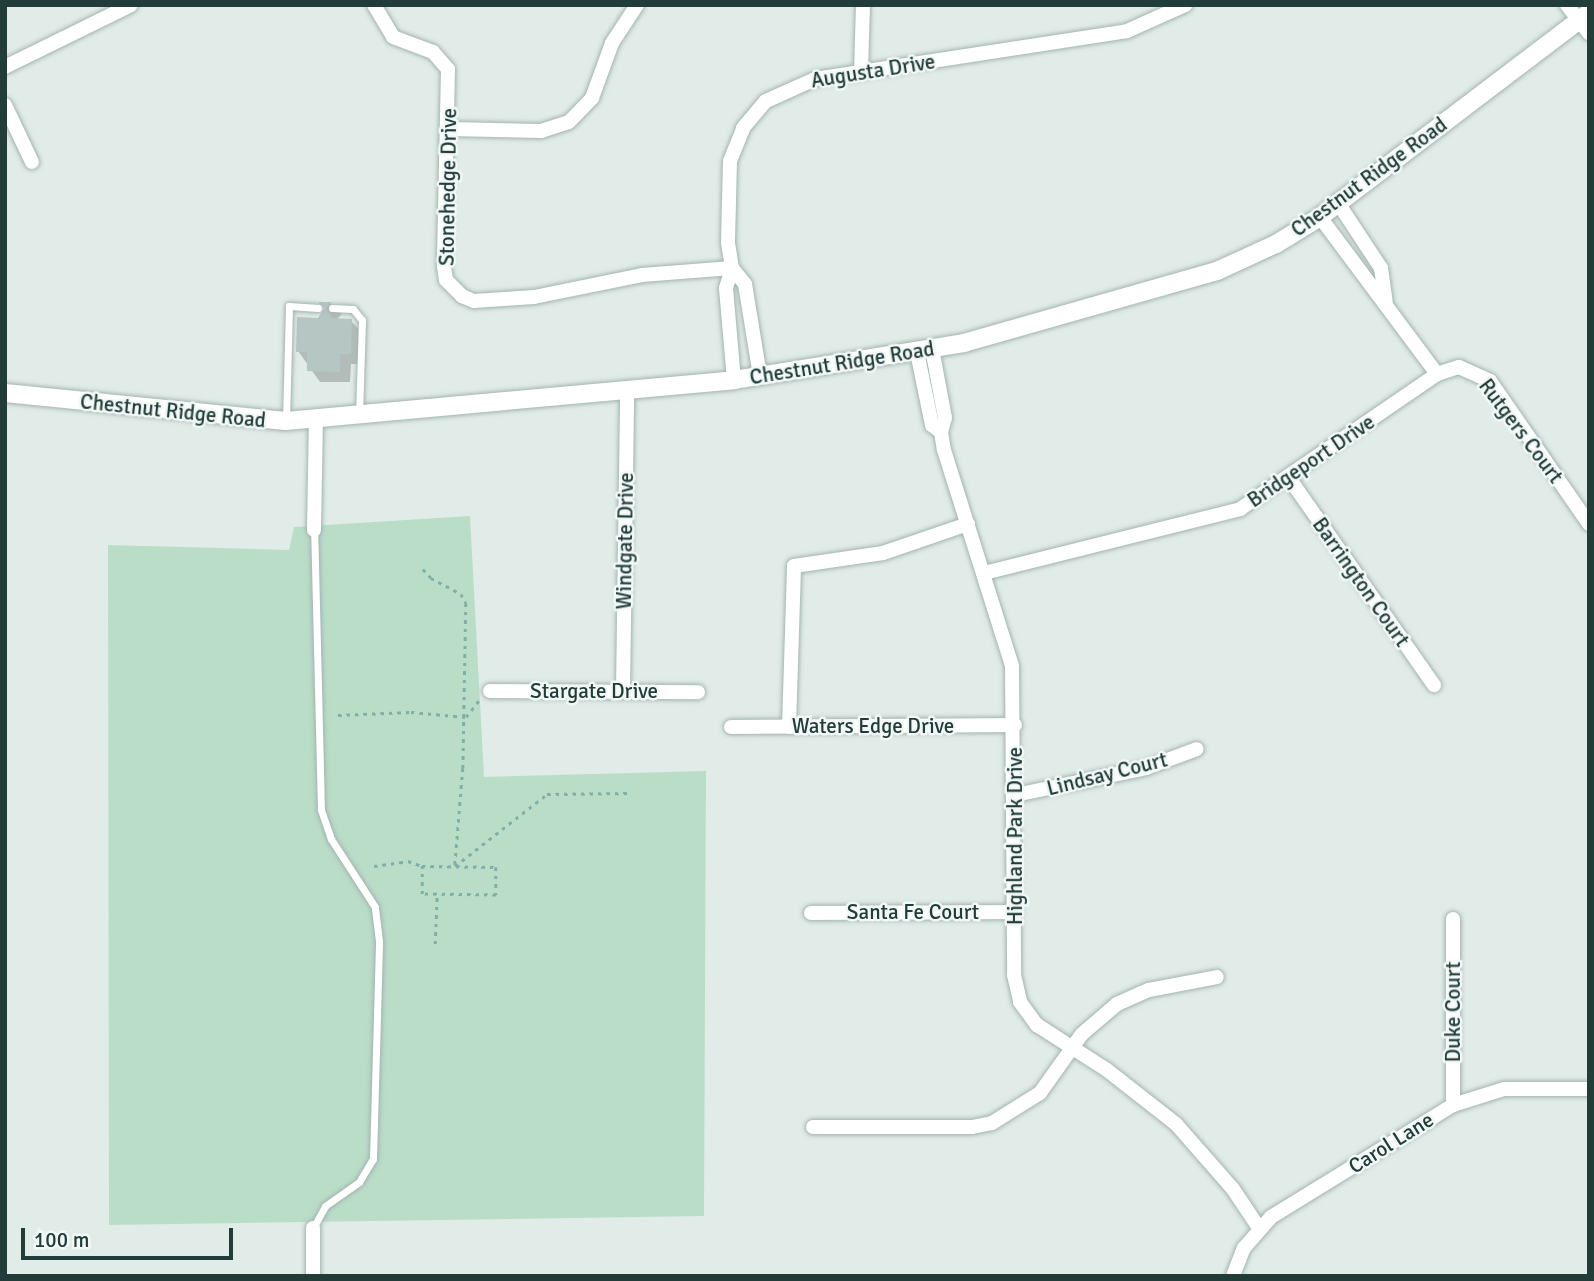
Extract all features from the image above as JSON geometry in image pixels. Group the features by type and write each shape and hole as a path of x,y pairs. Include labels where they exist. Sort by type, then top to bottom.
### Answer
{"street":[{"path":"5,67 131,5"},
{"name":"Stonehedge Drive","path":"374,5 393,37 433,52 448,69 449,129 444,266 446,280 462,296 474,301 534,297 642,275 732,268"},
{"path":"449,129 541,131 569,122 592,98 612,43 637,5"},
{"path":"860,72 863,5"},
{"name":"Augusta Drive","path":"734,380 726,288 732,268 728,179 743,128 781,91 815,79 1127,31 1185,5"},
{"path":"1567,5 1586,22"},
{"name":"Chestnut Ridge Road","path":"5,393 286,421 734,380 925,351 1217,271 1320,217 1586,22"},
{"path":"5,105 32,162"},
{"path":"1338,203 1381,268 1385,302"},
{"path":"1320,217 1372,292 1385,302 1437,374"},
{"path":"732,268 745,285 760,376"},
{"name":"Highland Park Drive","path":"925,351 932,425 941,432 1012,666 1016,725 1014,975 1020,1002 1037,1024 1176,1124 1233,1189 1259,1228"},
{"name":"Rutgers Court","path":"1437,374 1469,369 1490,381 1589,524"},
{"name":"Bridgeport Drive","path":"984,573 1219,516 1250,503 1437,374"},
{"name":"Windgate Drive","path":"623,691 627,391"},
{"path":"314,530 316,418"},
{"name":"Barrington Court","path":"1289,478 1434,685"},
{"path":"789,727 794,566 883,552 968,524"},
{"name":"Stargate Drive","path":"488,692 698,692"},
{"name":"Waters Edge Drive","path":"731,727 1016,725"},
{"name":"Lindsay Court","path":"1015,795 1146,768 1197,749"},
{"name":"Santa Fe Court","path":"811,913 1015,912"},
{"name":"Duke Court","path":"1453,919 1453,1105"},
{"path":"813,1127 972,1127 992,1122 1040,1093 1098,1017 1128,998 1217,977"},
{"name":"Carol Lane","path":"1233,1276 1244,1248 1259,1228 1453,1105 1504,1088 1589,1089"},
{"path":"313,1228 313,1276"}],"lane":[{"path":"286,421 289,306 318,307"},
{"path":"332,307 352,309 362,320 359,415"},
{"path":"313,1228 325,1206 359,1182 373,1158 380,941 367,890 331,839 321,810 314,530"}],"path":[{"path":"423,569 431,578 461,594 466,603 455,866"},
{"path":"463,717 488,692"},
{"path":"338,715 411,712 463,717"},
{"path":"455,866 547,794 631,793"},
{"path":"374,866 408,861 422,866 496,867 496,895 422,894 422,866"},
{"path":"435,944 437,894"}],"green space":[{"path":"470,516 484,777 706,771 704,1216 109,1225 108,545 289,550 294,527"}],"building":[{"path":"318,302 332,302 326,308 332,318 352,319 351,354 340,354 340,372 307,371 307,352 296,352 297,317 318,318 324,308"}]}
